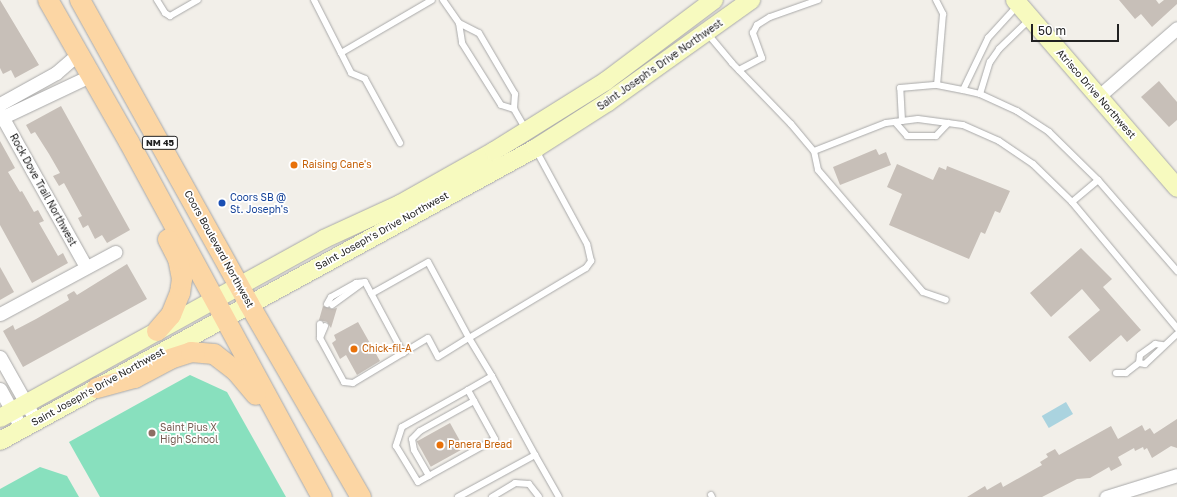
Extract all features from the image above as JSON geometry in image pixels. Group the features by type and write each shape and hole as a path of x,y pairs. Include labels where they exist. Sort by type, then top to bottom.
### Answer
{"main road":[{"name":"NM 45","path":"48,0 129,142 322,497"},
{"name":"Coors Boulevard Northwest","path":"80,0 249,304 361,497"},
{"path":"129,142 130,166 178,259 182,279 180,293 170,315 156,330"},
{"path":"97,388 135,378 170,359 191,352 214,354 236,371 285,429"}],"street":[{"name":"Saint Joseph's Drive Northwest","path":"13,411 156,330 215,300 324,239 400,204 526,131 606,80 714,0"},
{"name":"Saint Joseph's Drive Northwest","path":"0,441 224,317 536,148 608,102 752,0"},
{"name":"Atrisco Drive Northwest","path":"1017,2 1177,188"},
{"path":"1099,96 1177,28"},
{"path":"0,104 56,74 79,53"},
{"path":"1,115 92,75"},
{"name":"Rock Dove Trail Northwest","path":"1,115 86,268"},
{"path":"526,131 536,148"},
{"path":"0,314 115,252"},
{"path":"0,358 13,411"},
{"path":"0,389 13,411 29,425"},
{"path":"1106,497 1177,475"}],"lane":[{"path":"157,0 165,13 170,16 198,0"},
{"path":"314,0 351,73 364,78 400,143"},
{"path":"341,53 432,0"},
{"path":"443,0 459,23 462,43 501,105 514,109"},
{"path":"739,70 762,58 754,33 757,25 770,17 818,0"},
{"path":"936,0 943,14 937,85"},
{"path":"963,90 988,38 1017,2"},
{"path":"980,94 990,62 999,50 1031,18"},
{"path":"459,23 479,33 515,94 514,109 526,131"},
{"path":"706,32 814,151 818,170 923,292 946,300"},
{"path":"902,121 900,88 937,85 963,90 980,94 1017,111 1049,132 1098,180 1177,271"},
{"path":"814,151 895,122 918,119 963,125 999,141 1033,164 1072,202 1177,328"},
{"path":"895,122 907,136 936,136 948,123"},
{"path":"323,325 320,338 344,382 353,383 428,338 438,357 586,268 591,261 587,244 536,148"},
{"path":"1072,202 1098,180"},
{"path":"372,294 428,262 559,497"},
{"path":"329,305 363,283 372,294 403,353"},
{"path":"1139,363 1145,364 1160,352 1162,346 1177,334"},
{"path":"1116,373 1126,373 1139,363 1140,356 1155,344 1162,346"},
{"path":"468,390 495,439 418,482 396,446 402,427 492,376"},
{"path":"430,476 414,450 412,439 420,431 474,401"},
{"path":"458,497 535,455"},
{"path":"492,497 515,484 529,484 539,497"}],"green space":[{"path":"190,375 227,392 286,497 100,497 69,442"},
{"path":"40,467 67,476 79,497 0,497 0,489"}],"water":[{"path":"1066,402 1073,414 1049,428 1042,416"}],"building":[{"path":"0,0 39,65 15,78 11,70 3,74 0,68"},
{"path":"1119,0 1156,0 1159,4 1164,0 1177,0 1177,4 1152,27 1141,14 1135,19"},
{"path":"1159,81 1177,102 1177,120 1169,127 1141,97"},
{"path":"61,106 130,230 107,243 102,235 95,239 88,225 83,228 78,218 82,216 64,183 59,186 53,176 60,173 35,132 31,134 26,125"},
{"path":"0,141 15,168 8,172 20,192 22,191 34,212 38,210 44,221 39,223 58,256 63,253 68,263 32,283 0,225"},
{"path":"876,149 879,155 886,152 891,165 840,185 833,167"},
{"path":"897,164 933,180 939,167 946,170 947,166 1010,191 1000,213 995,211 985,234 981,232 969,259 889,225 902,194 887,187"},
{"path":"1081,248 1112,279 1103,287 1141,330 1127,342 1121,335 1090,362 1068,337 1100,310 1082,289 1051,317 1030,293"},
{"path":"127,264 147,299 23,367 3,331 13,325 15,330 36,319 69,300 67,295 74,291 77,295"},
{"path":"0,267 14,292 0,300"},
{"path":"323,306 332,309 337,308 331,328 327,322 319,320"},
{"name":"Chick-fil-A","path":"358,322 380,361 357,375 346,355 340,359 332,343 336,340 334,335"},
{"path":"1177,419 1177,448 1171,446 1152,458 1147,448 1144,450 1143,447 1135,451 1134,448 1118,457 1122,465 1111,471 1109,467 1090,478 1077,479 1042,497 967,497 985,486 987,490 1001,482 1003,487 1042,465 1040,462 1048,457 1046,454 1055,449 1059,455 1111,426 1118,439 1142,425 1145,431 1150,428 1154,434"},
{"name":"Panera Bread","path":"450,423 464,448 431,467 417,441"}],"place":[{"name":"Raising Cane's","path":"294,165"},
{"name":"Coors SB @ St. Joseph's","path":"222,203"},
{"name":"Chick-fil-A","path":"354,349"},
{"name":"Saint Pius X High School","path":"152,433"},
{"name":"Panera Bread","path":"440,445"}]}
